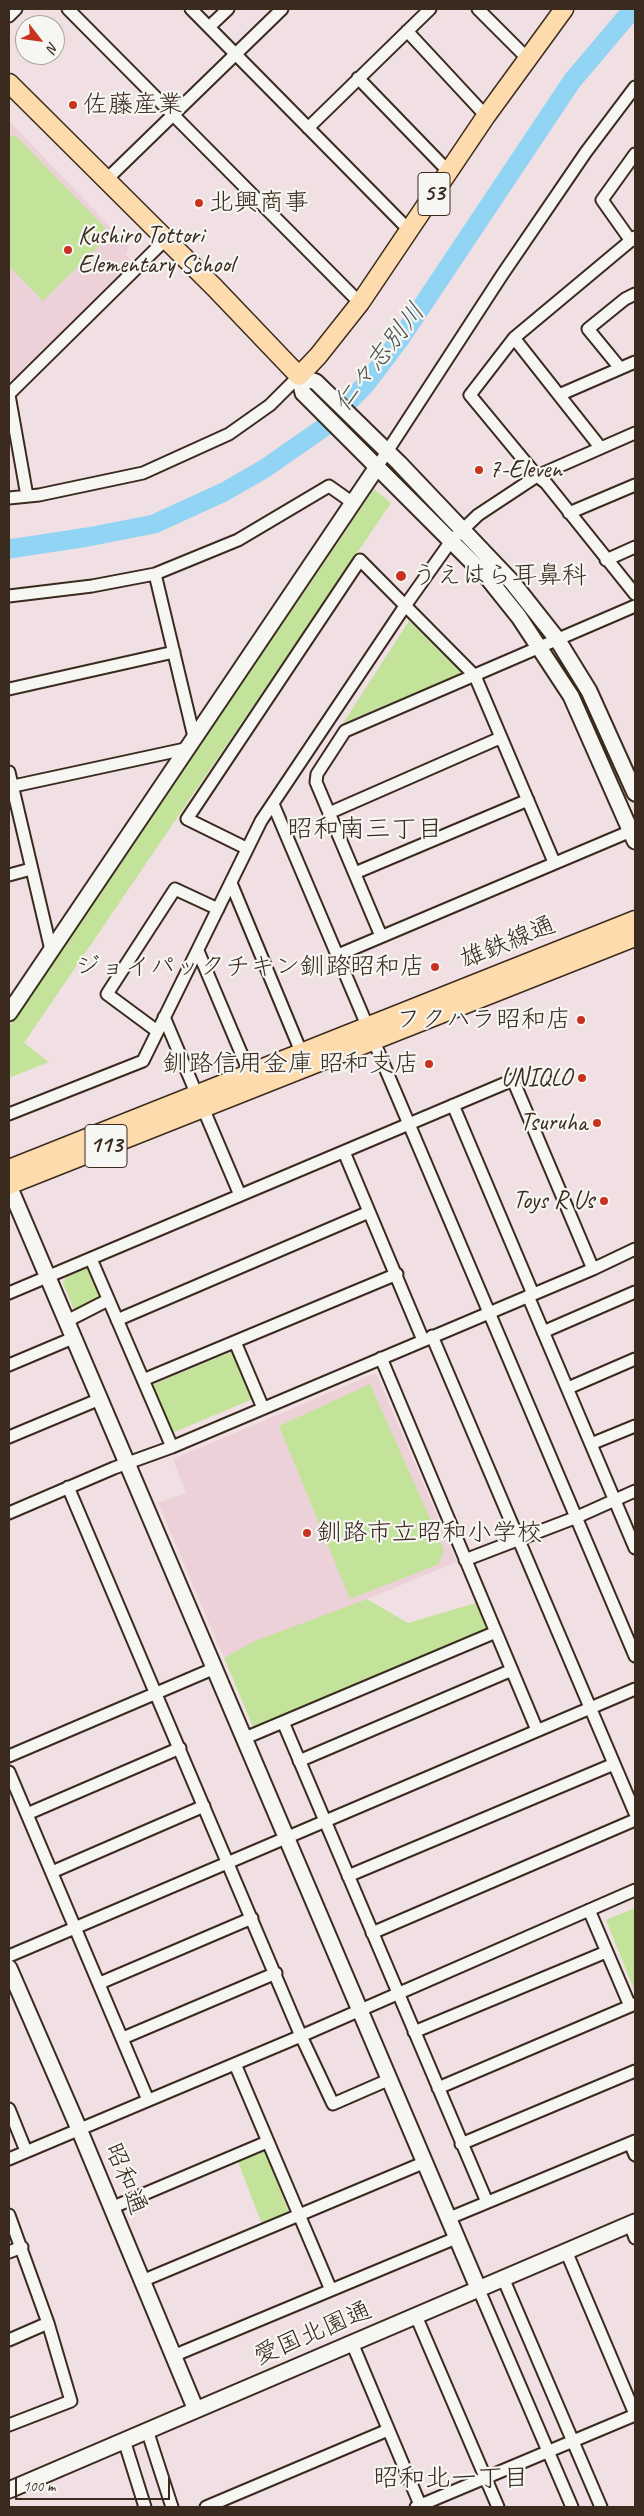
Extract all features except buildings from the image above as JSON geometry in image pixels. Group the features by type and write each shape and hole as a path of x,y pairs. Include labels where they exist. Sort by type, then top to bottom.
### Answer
{"main road":[{"name":"53","path":"298,376 318,356 360,303 486,116 564,9"},
{"path":"9,83 105,181 215,288 298,376"},
{"name":"雄鉄線通","path":"9,1169 200,1101 370,1033 635,920"},
{"name":"雄鉄線通","path":"200,1101 250,1074 302,1054 370,1033 635,937"},
{"name":"113","path":"9,1185 200,1101"}],"street":[{"path":"9,16 16,9"},
{"path":"68,9 360,303"},
{"path":"191,9 410,231"},
{"path":"209,27 228,9"},
{"path":"105,181 282,9"},
{"path":"308,128 430,9"},
{"path":"478,9 527,58"},
{"path":"407,32 486,116"},
{"path":"358,78 449,172"},
{"path":"9,1013 189,743 387,452 502,275 586,152 635,87"},
{"path":"635,154 602,200 633,239 514,338 470,395 537,476 546,483 635,594"},
{"path":"27,496 9,395 165,240"},
{"path":"620,368 588,329 625,299 635,294"},
{"path":"514,338 600,448"},
{"path":"560,395 635,362"},
{"path":"298,376 316,382 463,529 512,582 557,639 599,709 635,793"},
{"path":"298,376 303,393 487,577 539,646 578,709 633,836 554,862 338,955"},
{"path":"9,498 143,474 229,434 270,405 298,376"},
{"path":"9,1114 142,1060 198,951 246,848 405,606 450,541 478,515 537,476 635,433"},
{"path":"569,513 635,485"},
{"path":"9,596 92,586 155,574 238,540 329,486 353,502"},
{"path":"606,560 635,547"},
{"path":"246,848 188,819 360,560 475,676 554,862"},
{"path":"155,574 174,652 189,743"},
{"path":"381,936 316,782 317,774 346,731 635,606"},
{"path":"9,689 174,652"},
{"path":"329,813 500,738"},
{"path":"10,787 189,743"},
{"path":"9,772 10,787 51,950"},
{"path":"355,873 528,800"},
{"path":"274,804 635,1656"},
{"path":"9,875 31,869"},
{"path":"231,883 302,1054"},
{"path":"157,1032 107,994 175,889 218,909"},
{"path":"198,951 250,1074"},
{"path":"164,1017 240,1195"},
{"path":"9,1293 513,1080 592,1269"},
{"path":"453,1105 530,1295 543,1332 635,1548"},
{"path":"344,1152 397,1274 519,1538 635,1814"},
{"path":"9,1185 215,1668 358,2011 572,2507"},
{"path":"117,1320 369,1212"},
{"path":"9,1513 592,1269 635,1248"},
{"path":"91,1259 172,1446"},
{"path":"143,1380 397,1274"},
{"path":"543,1332 635,1292"},
{"path":"67,1321 108,1300"},
{"path":"9,1365 73,1338"},
{"path":"235,1342 263,1408"},
{"path":"381,1358 537,1730"},
{"path":"568,1388 635,1359"},
{"path":"9,1437 100,1399"},
{"path":"591,1444 635,1426"},
{"path":"68,1487 302,2036 333,2104 388,2080"},
{"path":"465,1560 577,1517 635,1491"},
{"path":"244,1738 496,1632"},
{"path":"9,1756 215,1668"},
{"path":"299,1761 512,1670"},
{"path":"9,1956 75,1926 635,1689"},
{"path":"283,1722 396,1993 487,2202"},
{"path":"27,1814 180,1748"},
{"path":"348,1876 614,1764"},
{"path":"9,1772 148,2100"},
{"path":"52,1872 204,1806"},
{"path":"372,1933 635,1820"},
{"path":"9,2159 302,2036 396,1993 635,1890"},
{"path":"438,2088 633,2005 606,1952 589,1910"},
{"path":"100,1983 252,1918"},
{"path":"414,2032 606,1952"},
{"name":"昭和通","path":"9,1968 79,2129 196,2410"},
{"path":"123,2038 276,1973"},
{"path":"235,2064 331,2290"},
{"path":"461,2144 635,2071"},
{"path":"9,2111 26,2151"},
{"path":"112,2208 267,2142"},
{"path":"447,2219 633,2142 635,2155"},
{"path":"142,2282 423,2163"},
{"path":"9,2215 48,2323 71,2401 9,2425"},
{"name":"愛国北園通","path":"9,2490 566,2251 633,2228"},
{"path":"173,2356 456,2238"},
{"path":"9,2252 22,2247"},
{"path":"352,2344 419,2507 486,2480 635,2415 566,2251"},
{"path":"503,2278 601,2507"},
{"path":"416,2316 498,2507"},
{"path":"9,2340 48,2323"},
{"path":"147,2430 172,2507"},
{"path":"206,2507 388,2430"},
{"path":"124,2440 146,2507"}],"shaded area":[{"name":"Kushiro Tottori Elementary School","path":"9,121 129,246 126,255 133,263 9,384"},
{"name":"釧路市立昭和小学校","path":"376,1373 457,1562 224,1658 158,1503 186,1493 173,1459"}],"green space":[{"path":"9,135 16,136 111,234 43,301 9,266"},
{"path":"374,489 391,503 24,1043 49,1062 9,1078 9,1027"},
{"path":"409,621 460,671 458,675 343,723"},
{"path":"88,1267 101,1300 75,1312 63,1283 67,1275"},
{"path":"233,1351 253,1399 172,1433 152,1385"},
{"path":"370,1384 444,1550 439,1564 350,1599 279,1426"},
{"path":"367,1599 408,1623 476,1603 490,1631 254,1729 224,1658 255,1641"},
{"path":"635,1908 635,1992 606,1920"},
{"path":"265,2151 289,2213 262,2224 238,2162"}],"waterway":[{"name":"仁々志別川","path":"9,549 88,537 154,524 224,492 264,469 323,428 366,384 400,339 572,81 633,9"}],"place":[{"name":"佐藤産業","path":"73,105"},
{"name":"北興商事","path":"199,203"},
{"name":"Kushiro Tottori Elementary School","path":"68,250"},
{"name":"7-Eleven","path":"479,470"},
{"name":"うえはら耳鼻科","path":"401,576"},
{"name":"ジョイパックチキン釧路昭和店","path":"435,967"},
{"name":"フクハラ昭和店","path":"581,1020"},
{"name":"釧路信用金庫 昭和支店","path":"429,1064"},
{"name":"UNIQLO","path":"582,1078"},
{"name":"Tsuruha","path":"597,1123"},
{"name":"Toys R Us","path":"604,1201"},
{"name":"釧路市立昭和小学校","path":"307,1533"}],"district":[{"name":"昭和南三丁目","path":"365,830"},
{"name":"昭和北一丁目","path":"451,2479"}]}
